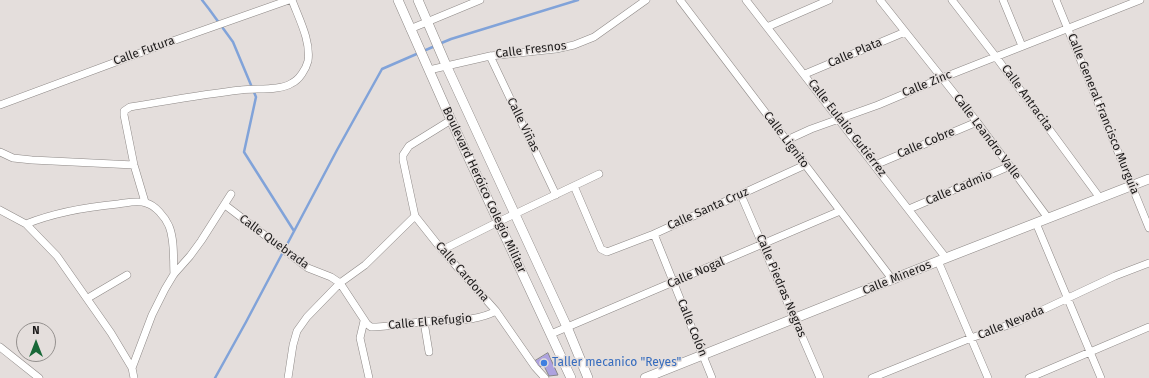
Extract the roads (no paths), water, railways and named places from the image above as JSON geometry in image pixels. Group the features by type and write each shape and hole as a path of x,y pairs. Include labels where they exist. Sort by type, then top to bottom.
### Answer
{"street":[{"name":"Calle Futura","path":"0,104 167,43 291,0"},
{"path":"145,202 134,165 124,111 126,109 240,90 284,87 293,83 301,75 308,63 308,52 305,36 291,0"},
{"name":"Boulevard Heróico Colegio Militar","path":"398,0 451,120 572,378"},
{"name":"Boulevard Heróico Colegio Militar","path":"418,0 446,66 588,378"},
{"path":"410,29 480,0"},
{"name":"Calle Fresnos","path":"429,70 490,56 556,49 574,45 594,37 646,0"},
{"name":"Calle Lignito","path":"682,0 892,280"},
{"name":"Calle Eulalio Gutiérrez","path":"746,0 875,164 909,209 942,259 971,338 988,378"},
{"path":"767,26 829,0"},
{"name":"Calle Leandro Valle","path":"880,0 977,122 1048,218"},
{"name":"Calle Antracita","path":"952,0 1100,198"},
{"path":"1003,0 1022,46"},
{"name":"Calle General Francisco Murguía","path":"1056,0 1149,228"},
{"name":"Calle Zinc","path":"787,140 811,129 878,105 942,78 1140,0"},
{"name":"Calle Plata","path":"805,74 906,32"},
{"name":"Calle Viñas","path":"490,56 556,195"},
{"name":"Calle Cardona","path":"451,120 409,146 403,155 415,216 442,250 496,311 535,367 545,378"},
{"name":"Calle Cobre","path":"875,164 977,122"},
{"path":"0,152 13,158 32,160 134,165"},
{"name":"Calle Santa Cruz","path":"574,186 601,249 604,251 611,251 654,234 805,164"},
{"name":"Calle Cadmio","path":"909,209 1010,166"},
{"path":"442,250 599,174"},
{"name":"Calle Mineros","path":"645,378 942,259 1149,179"},
{"path":"132,368 152,315 165,289 174,274 201,241 232,194"},
{"name":"Calle Piedras Negras","path":"741,194 820,378"},
{"path":"26,224 69,211 99,206 145,202 161,214 168,225 172,237 174,274"},
{"name":"Calle Quebrada","path":"225,205 308,268 331,277 340,283 364,321"},
{"path":"0,210 26,224 57,256 88,298 124,353 132,368 134,378"},
{"name":"Calle Nogal","path":"551,334 674,283 840,211"},
{"path":"288,378 293,345 297,331 307,317 340,283 365,264 415,216"},
{"path":"1036,223 1101,378"},
{"name":"Calle Colón","path":"654,234 712,378"},
{"name":"Calle Nevada","path":"872,378 971,338 1017,322 1115,276 1149,263"},
{"path":"88,298 127,275"},
{"name":"Calle El Refugio","path":"364,321 371,327 480,318 488,316 496,311"},
{"path":"364,321 360,338 368,378"},
{"path":"424,322 429,352"},
{"path":"1029,378 1149,327"},
{"path":"1,350 39,378"}],"waterway":[{"path":"202,0 233,42 256,97 244,152 294,231"},
{"path":"439,44 578,0"},
{"path":"215,378 382,69 435,46"}],"place":[{"name":"Taller mecanico \"Reyes\"","path":"544,363"}]}
